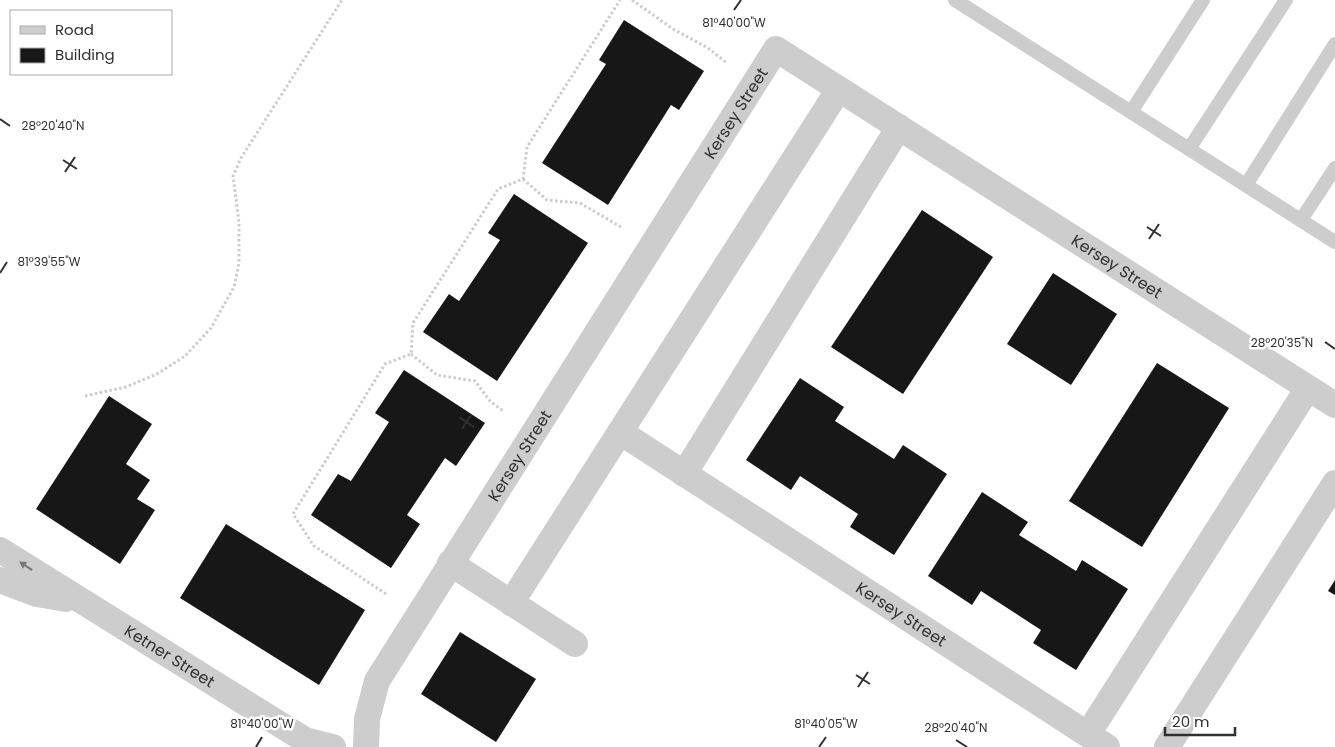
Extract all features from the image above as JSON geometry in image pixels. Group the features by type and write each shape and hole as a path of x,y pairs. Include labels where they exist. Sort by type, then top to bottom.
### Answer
{"street":[{"name":"Kersey Street","path":"366,747 367,719 377,681 776,49 1335,405"},
{"path":"511,603 839,89"},
{"path":"684,474 899,127"},
{"path":"1097,741 1308,388"},
{"name":"Kersey Street","path":"620,432 1097,741"},
{"path":"1167,747 1335,483"},
{"path":"0,550 82,602"},
{"path":"450,564 575,644"},
{"name":"Ketner Street","path":"0,580 37,594 82,602 305,740 333,747"}],"lane":[{"path":"955,0 1335,242"},
{"path":"1130,112 1203,0"},
{"path":"1189,149 1286,0"},
{"path":"1246,185 1335,44"},
{"path":"1301,220 1335,168"}],"path":[{"path":"86,396 126,388 157,374 185,356 211,328 234,287 239,263 239,223 234,176 241,158 342,0"},
{"path":"523,179 528,147 620,0"},
{"path":"632,0 673,29 708,48 726,63"},
{"path":"523,179 547,200 580,203 621,227"},
{"path":"411,354 414,323 498,189 523,179"},
{"path":"411,354 437,375 474,381 490,401 504,411"},
{"path":"386,594 314,546 293,514 385,364 411,354"}],"building":[{"path":"624,20 704,71 679,110 671,105 608,205 542,163 606,64 599,60"},
{"path":"514,194 588,243 497,381 423,332 449,294 459,301 500,240 488,233"},
{"path":"922,210 993,257 903,394 831,347"},
{"path":"1053,273 1117,314 1071,385 1007,344"},
{"path":"1157,363 1229,408 1142,547 1069,501"},
{"path":"404,370 485,423 456,466 445,458 407,515 420,524 391,568 311,515 338,474 351,481 389,422 375,413"},
{"path":"800,378 844,407 835,421 894,459 903,445 947,474 894,555 850,527 858,514 800,476 791,490 746,460"},
{"path":"109,396 152,424 126,464 150,480 137,499 155,510 120,564 36,509"},
{"path":"982,492 1028,522 1019,535 1076,571 1082,560 1128,589 1076,670 1033,643 1041,630 981,591 972,605 928,576"},
{"path":"226,524 365,610 319,685 180,598"},
{"path":"1335,580 1335,595 1328,591"},
{"path":"460,632 536,679 496,742 421,694"}]}
